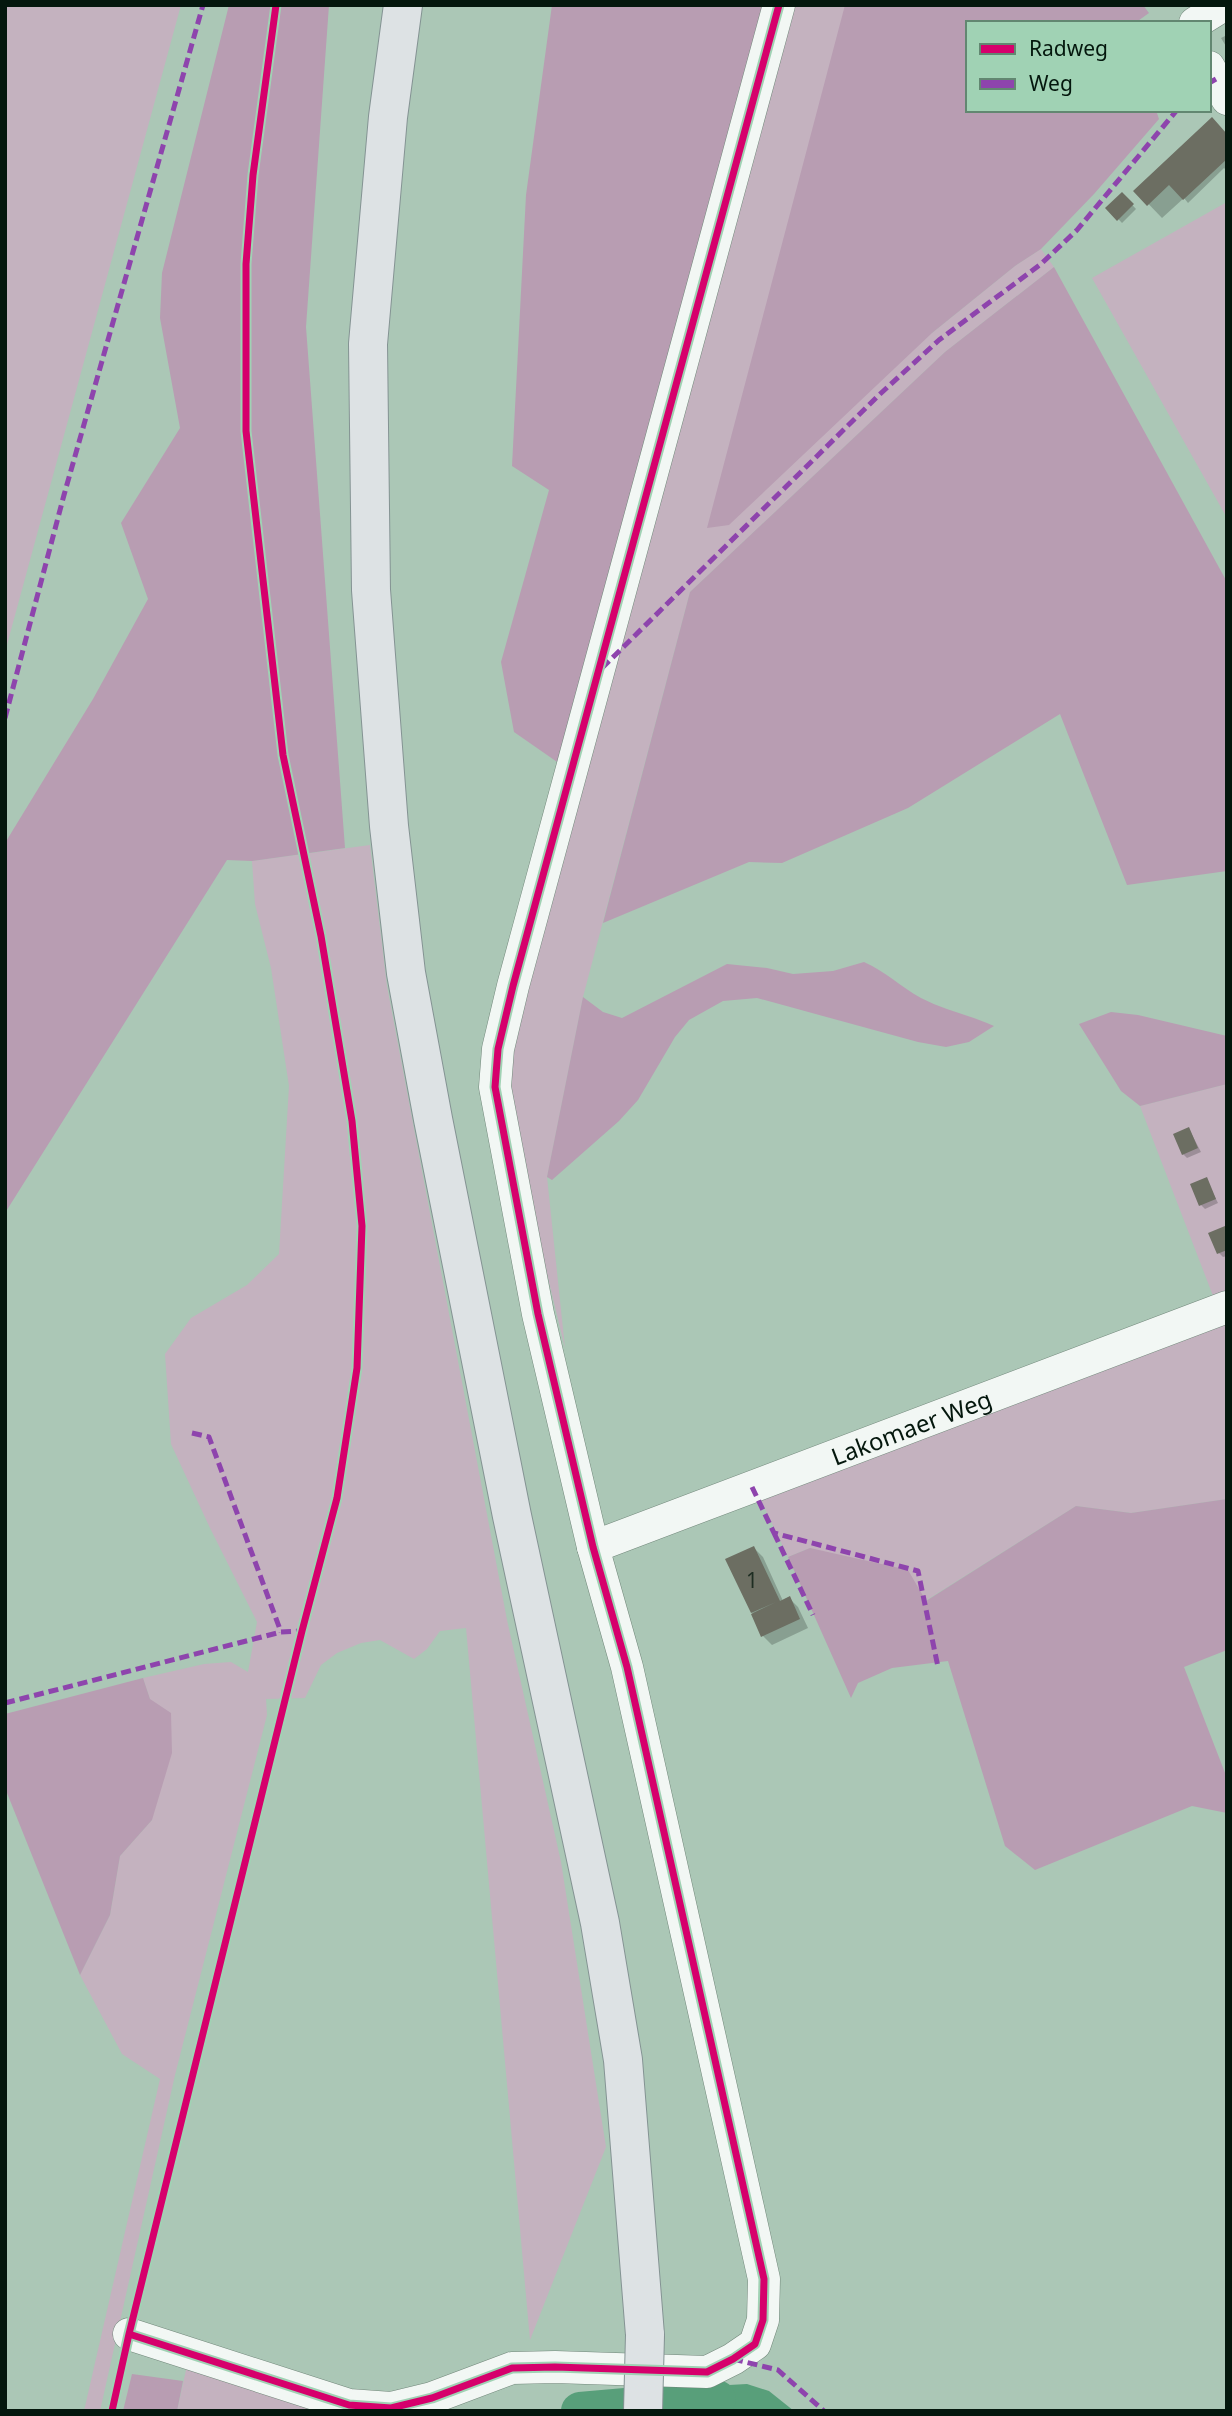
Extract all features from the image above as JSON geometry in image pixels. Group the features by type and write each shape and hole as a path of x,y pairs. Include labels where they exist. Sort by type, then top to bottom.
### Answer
{"main road":[{"path":"402,5 388,117 368,344 371,590 389,826 406,973 433,1119 512,1516 600,1923 623,2060 645,2335 643,2411"}],"street":[{"path":"128,2334 349,2405 391,2408 432,2398 512,2368 706,2372 733,2360 755,2344 763,2320 764,2280 627,1667 593,1547 538,1314 495,1087 498,1049 779,5"},
{"path":"1175,5 1184,21"},
{"path":"1198,21 1224,5"},
{"path":"1211,71 1227,99"},
{"name":"Lakomaer Weg","path":"593,1547 1227,1307"}],"shaded area":[{"path":"5,5 181,5 5,652"},
{"path":"229,5 329,5 306,327 345,848 252,861 227,860 5,1213 5,843 93,699 148,599 121,523 180,428 160,318 162,273"},
{"path":"552,5 763,5 560,764 514,732 501,662 549,490 512,466 526,195"},
{"path":"788,5 845,5 932,333 1015,266 1041,249 1054,267 945,352 690,592 583,997 547,1177 565,1348 502,1089 508,1047"},
{"path":"845,5 1143,5 1149,13 1138,21 966,21 966,112 1157,112 1159,119 1094,194 1041,249 1015,266 932,333 729,525 707,528"},
{"path":"1227,202 1227,518 1092,278"},
{"path":"1054,267 1227,582 1227,871 1127,885 1060,714 908,808 782,863 749,862 603,923 690,592 945,352"},
{"path":"370,845 387,986 507,1620 561,1862 606,2147 530,2340 466,1628 440,1631 427,1649 414,1659 380,1640 361,1643 337,1653 321,1665 305,1698 266,1699 267,1715 175,2075 100,2411 84,2411 160,2079 122,2054 80,1975 110,1915 120,1856 152,1820 150,1699 143,1678 204,1664 231,1662 248,1672 257,1622 171,1444 165,1354 191,1318 247,1285 279,1254 289,1086 271,968 255,904 252,861"},
{"path":"864,962 921,998 994,1026 969,1042 946,1047 918,1042 757,998 723,1001 689,1020 675,1037 638,1100 619,1121 552,1180 547,1177 583,997 603,1012 622,1018 727,964 793,974 833,971"},
{"path":"1111,1012 1138,1015 1227,1036 1227,1084 1140,1106 1121,1091 1079,1024"},
{"path":"1227,1084 1227,1297 1215,1301 1140,1106"},
{"path":"1227,1317 1227,1499 1131,1513 1076,1506 925,1601 810,1548 788,1557 758,1494"},
{"path":"1227,1499 1227,1650 1184,1667 1227,1778 1227,1813 1192,1806 1035,1870 1005,1846 948,1661 892,1668 858,1683 851,1698 788,1557 810,1548 908,1570 926,1601 1076,1506 1131,1513"},
{"path":"143,1678 150,1699 171,1713 172,1753 152,1820 120,1856 110,1915 80,1975 5,1788 5,1714"},
{"path":"188,2361 349,2411 177,2411"},
{"path":"132,2374 183,2381 177,2411 123,2411"},
{"path":"747,2384 769,2391 794,2411 675,2411 675,2388"}],"building":[{"path":"1212,117 1227,134 1227,159 1183,200 1169,185 1147,206 1133,191"},
{"path":"1122,192 1134,204 1117,221 1105,208"},
{"path":"1189,1127 1198,1148 1182,1155 1173,1134"},
{"path":"1207,1177 1216,1199 1199,1206 1190,1184"},
{"path":"1225,1226 1227,1250 1217,1254 1208,1233"},
{"path":"754,1546 780,1601 790,1596 800,1619 761,1637 751,1614 776,1602 751,1613 725,1559"}],"waterway":[{"path":"580,2411 717,2399"}],"marked path":[{"path":"5,718 64,495 203,5"},
{"path":"1211,82 1216,79"},
{"path":"602,668 879,395 939,340 1041,264 1077,230 1175,112"},
{"path":"192,1433 209,1437 281,1632"},
{"path":"752,1487 774,1533 918,1571 938,1667"},
{"path":"774,1533 813,1615"},
{"path":"5,1703 281,1632 302,1631"},
{"path":"733,2359 778,2370 824,2411"}],"cycle path":[{"path":"112,2411 302,1631 337,1498 357,1368 362,1226 352,1121 321,936 283,755 246,431 246,264 253,175 276,5"},
{"path":"129,2334 349,2405 391,2408 432,2398 512,2368 707,2372 755,2344 763,2320 764,2279 627,1667 593,1547 538,1314 495,1087 498,1049 513,986 779,5"}]}
